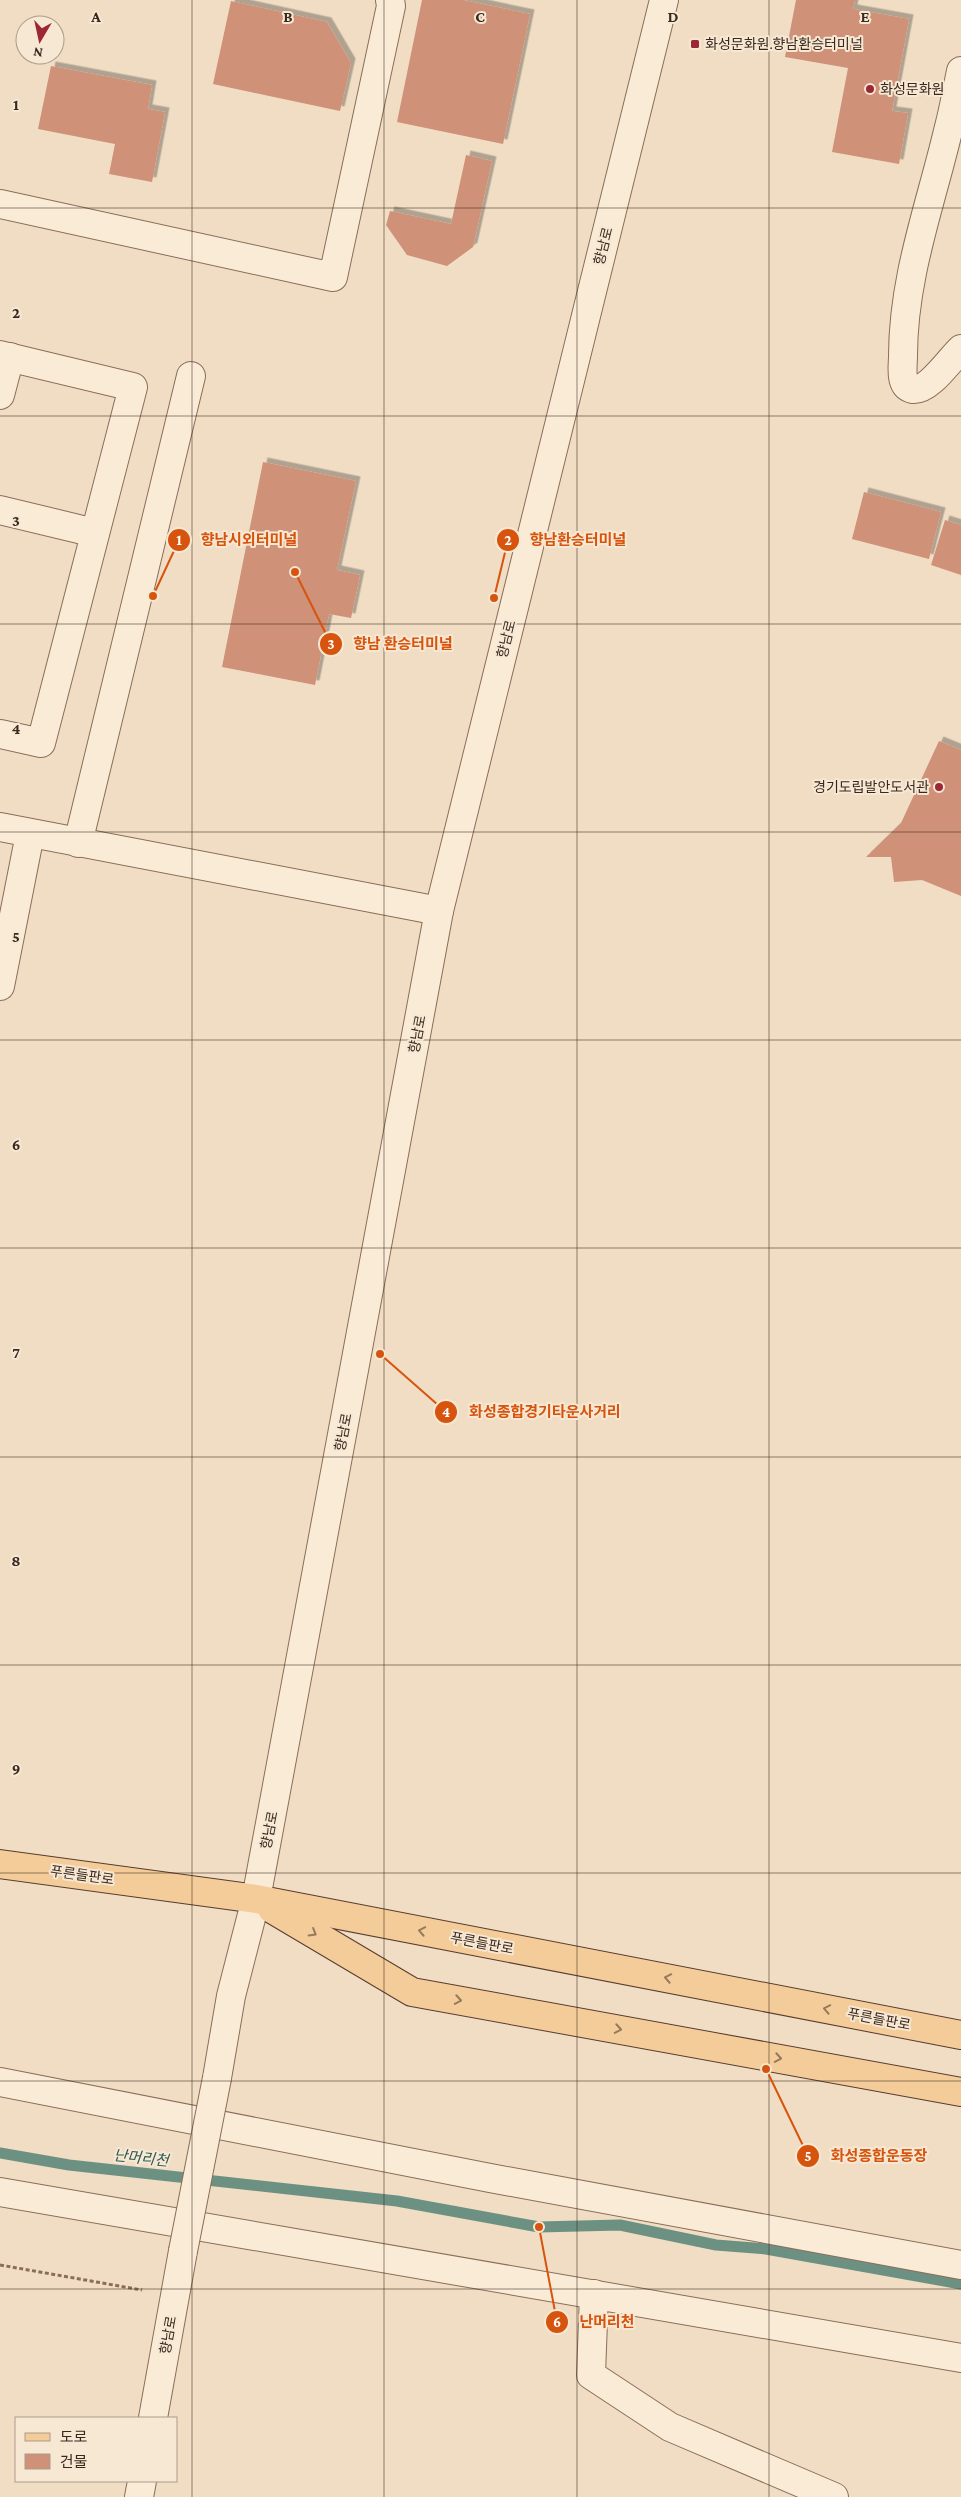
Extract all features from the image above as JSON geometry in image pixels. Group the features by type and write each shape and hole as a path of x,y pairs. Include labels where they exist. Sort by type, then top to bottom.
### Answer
{"main road":[{"name":"푸른들판로","path":"0,1864 256,1899 961,2035"},
{"path":"256,1899 412,1992 961,2092"}],"street":[{"path":"0,204 333,277 391,6 390,0"},
{"name":"향남로","path":"153,2417 183,2251 218,2078 231,1996 256,1899 439,911 664,0"},
{"path":"961,71 955,128 918,237 906,292 902,338 904,382 908,387 916,389 928,385 961,349"},
{"path":"0,395 5,356 133,387 41,744 0,734"},
{"path":"78,843 191,376"},
{"path":"0,510 95,534"},
{"path":"0,827 439,911"},
{"path":"0,986 30,834"},
{"path":"0,2082 480,2176 961,2265"},
{"path":"0,2192 961,2358"},
{"path":"594,2294 591,2375 670,2427 834,2497"},
{"path":"139,2497 142,2482"}],"path":[{"path":"0,2264 175,2296"}],"building":[{"path":"422,0 463,0 530,14 503,144 397,122"},
{"name":"화성문화원","path":"796,0 855,0 853,9 909,19 892,111 908,113 899,164 832,152 848,68 785,57"},
{"path":"231,1 327,22 351,63 340,111 213,84"},
{"path":"51,66 152,85 148,109 165,112 152,182 109,174 115,144 38,129"},
{"path":"466,155 492,161 473,247 447,266 407,255 386,225 390,211 451,224"},
{"path":"263,462 356,481 337,570 360,575 351,618 329,614 315,685 222,667"},
{"path":"864,492 941,512 929,559 852,539"},
{"path":"945,520 961,525 961,575 931,565"},
{"name":"경기도립발안도서관","path":"939,741 961,750 961,896 922,880 894,882 891,857 866,857 901,823"}],"waterway":[{"name":"난머리천","path":"0,2153 69,2165 397,2201 539,2227 620,2225 716,2245 766,2249 961,2284"}],"place":[{"name":"화성문화원.향남환승터미널","path":"695,44"},
{"name":"화성문화원","path":"870,89"},
{"name":"향남 환승터미널","path":"295,572"},
{"name":"향남시외터미널","path":"153,596"},
{"name":"향남환승터미널","path":"494,598"},
{"name":"경기도립발안도서관","path":"939,787"},
{"name":"화성종합경기타운사거리","path":"380,1354"},
{"name":"화성종합운동장","path":"766,2069"},
{"name":"난머리천","path":"539,2227"}]}
